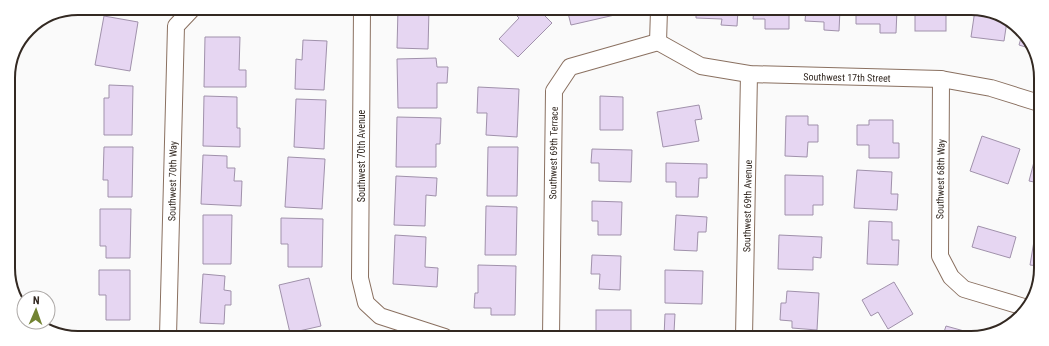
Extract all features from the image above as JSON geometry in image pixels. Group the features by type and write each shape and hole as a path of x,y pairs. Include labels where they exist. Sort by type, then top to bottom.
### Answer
{"street":[{"name":"Southwest 70th Way","path":"168,331 176,26 187,15"},
{"name":"Southwest 70th Avenue","path":"362,15 360,278 366,303 380,316 429,331"},
{"path":"658,42 659,15"},
{"name":"Southwest 17th Street","path":"658,42 701,66 749,74 941,79 991,88 1034,101"},
{"name":"Southwest 69th Terrace","path":"551,331 554,91 570,67 658,42"},
{"name":"Southwest 69th Avenue","path":"744,331 749,74"},
{"name":"Southwest 68th Way","path":"941,79 940,256 951,277 964,289 1021,306"}],"building":[{"path":"398,15 429,15 428,49 397,48"},
{"path":"516,15 544,15 552,23 518,57 499,39 519,18"},
{"path":"568,15 615,15 571,25"},
{"path":"696,15 738,15 737,26 721,25 722,19 696,18"},
{"path":"753,15 789,15 789,29 765,29 765,19 753,19"},
{"path":"806,15 840,15 839,31 824,30 824,22 805,21"},
{"path":"856,15 897,15 896,33 880,33 880,24 856,24"},
{"path":"915,15 946,15 946,31 915,31"},
{"path":"974,15 987,17 1006,26 1004,41 971,37"},
{"path":"104,16 138,22 130,71 95,65"},
{"path":"205,37 240,37 239,70 246,70 246,87 204,87"},
{"path":"303,40 327,41 324,90 295,89 296,59 302,60"},
{"path":"1021,40 1025,47 1019,45"},
{"path":"436,58 437,67 448,67 447,83 437,83 437,108 398,108 397,59"},
{"path":"109,85 133,86 132,135 104,135 104,98 109,98"},
{"path":"478,87 519,89 517,137 486,135 487,113 477,113"},
{"path":"204,96 237,97 237,128 240,128 240,147 203,146"},
{"path":"600,96 623,97 623,130 600,130"},
{"path":"296,99 326,100 324,149 294,147"},
{"path":"699,105 702,119 695,120 699,141 663,147 657,112"},
{"path":"786,116 808,116 808,125 818,125 818,142 808,142 807,157 785,156"},
{"path":"397,117 441,118 440,144 436,144 436,167 396,167"},
{"path":"869,120 893,120 893,143 899,143 899,158 869,158 869,145 857,145 857,125 869,125"},
{"path":"982,136 1020,149 1008,184 970,171"},
{"path":"104,147 133,147 132,197 108,197 108,180 103,180"},
{"path":"488,147 518,147 517,196 487,196"},
{"path":"592,149 632,150 631,182 599,181 599,163 591,163"},
{"path":"203,155 227,156 227,168 235,168 234,181 242,181 241,206 201,204"},
{"path":"288,157 325,159 322,209 285,207"},
{"path":"1034,162 1034,182 1029,181"},
{"path":"666,163 707,164 707,178 699,178 698,197 676,197 676,182 666,182"},
{"path":"857,170 892,172 891,194 898,194 897,210 854,208"},
{"path":"785,175 823,176 823,205 813,205 813,215 785,215"},
{"path":"396,176 437,178 436,196 426,195 425,226 394,225"},
{"path":"592,201 622,202 621,235 598,235 598,221 592,221"},
{"path":"486,206 517,207 516,255 485,255"},
{"path":"100,209 131,209 130,258 106,258 106,246 100,246"},
{"path":"203,215 232,215 231,264 203,264"},
{"path":"676,215 707,217 706,232 698,232 697,251 674,250"},
{"path":"281,218 323,219 322,267 288,267 288,244 281,244"},
{"path":"869,221 892,222 892,240 899,240 898,265 867,264"},
{"path":"978,226 1016,237 1010,258 972,247"},
{"path":"395,235 426,237 425,267 438,268 437,287 393,284"},
{"path":"779,235 822,237 821,258 813,257 813,270 778,269"},
{"path":"1034,241 1034,265 1030,265"},
{"path":"592,255 621,256 620,290 599,289 600,274 591,274"},
{"path":"478,265 516,266 515,315 491,315 491,308 474,308 475,293 478,293"},
{"path":"99,270 130,270 130,320 106,320 106,295 99,295"},
{"path":"665,270 703,271 702,304 665,303"},
{"path":"203,274 225,276 224,290 231,291 231,305 225,305 224,324 200,323"},
{"path":"309,278 321,326 299,331 290,331 279,285"},
{"path":"894,282 913,314 888,329 878,312 871,316 862,300"},
{"path":"787,291 819,293 817,330 792,328 792,321 780,320 781,303 786,303"},
{"path":"596,310 631,310 631,331 596,331"},
{"path":"665,314 675,314 674,331 664,331"},
{"path":"946,326 964,331 944,331"}]}
